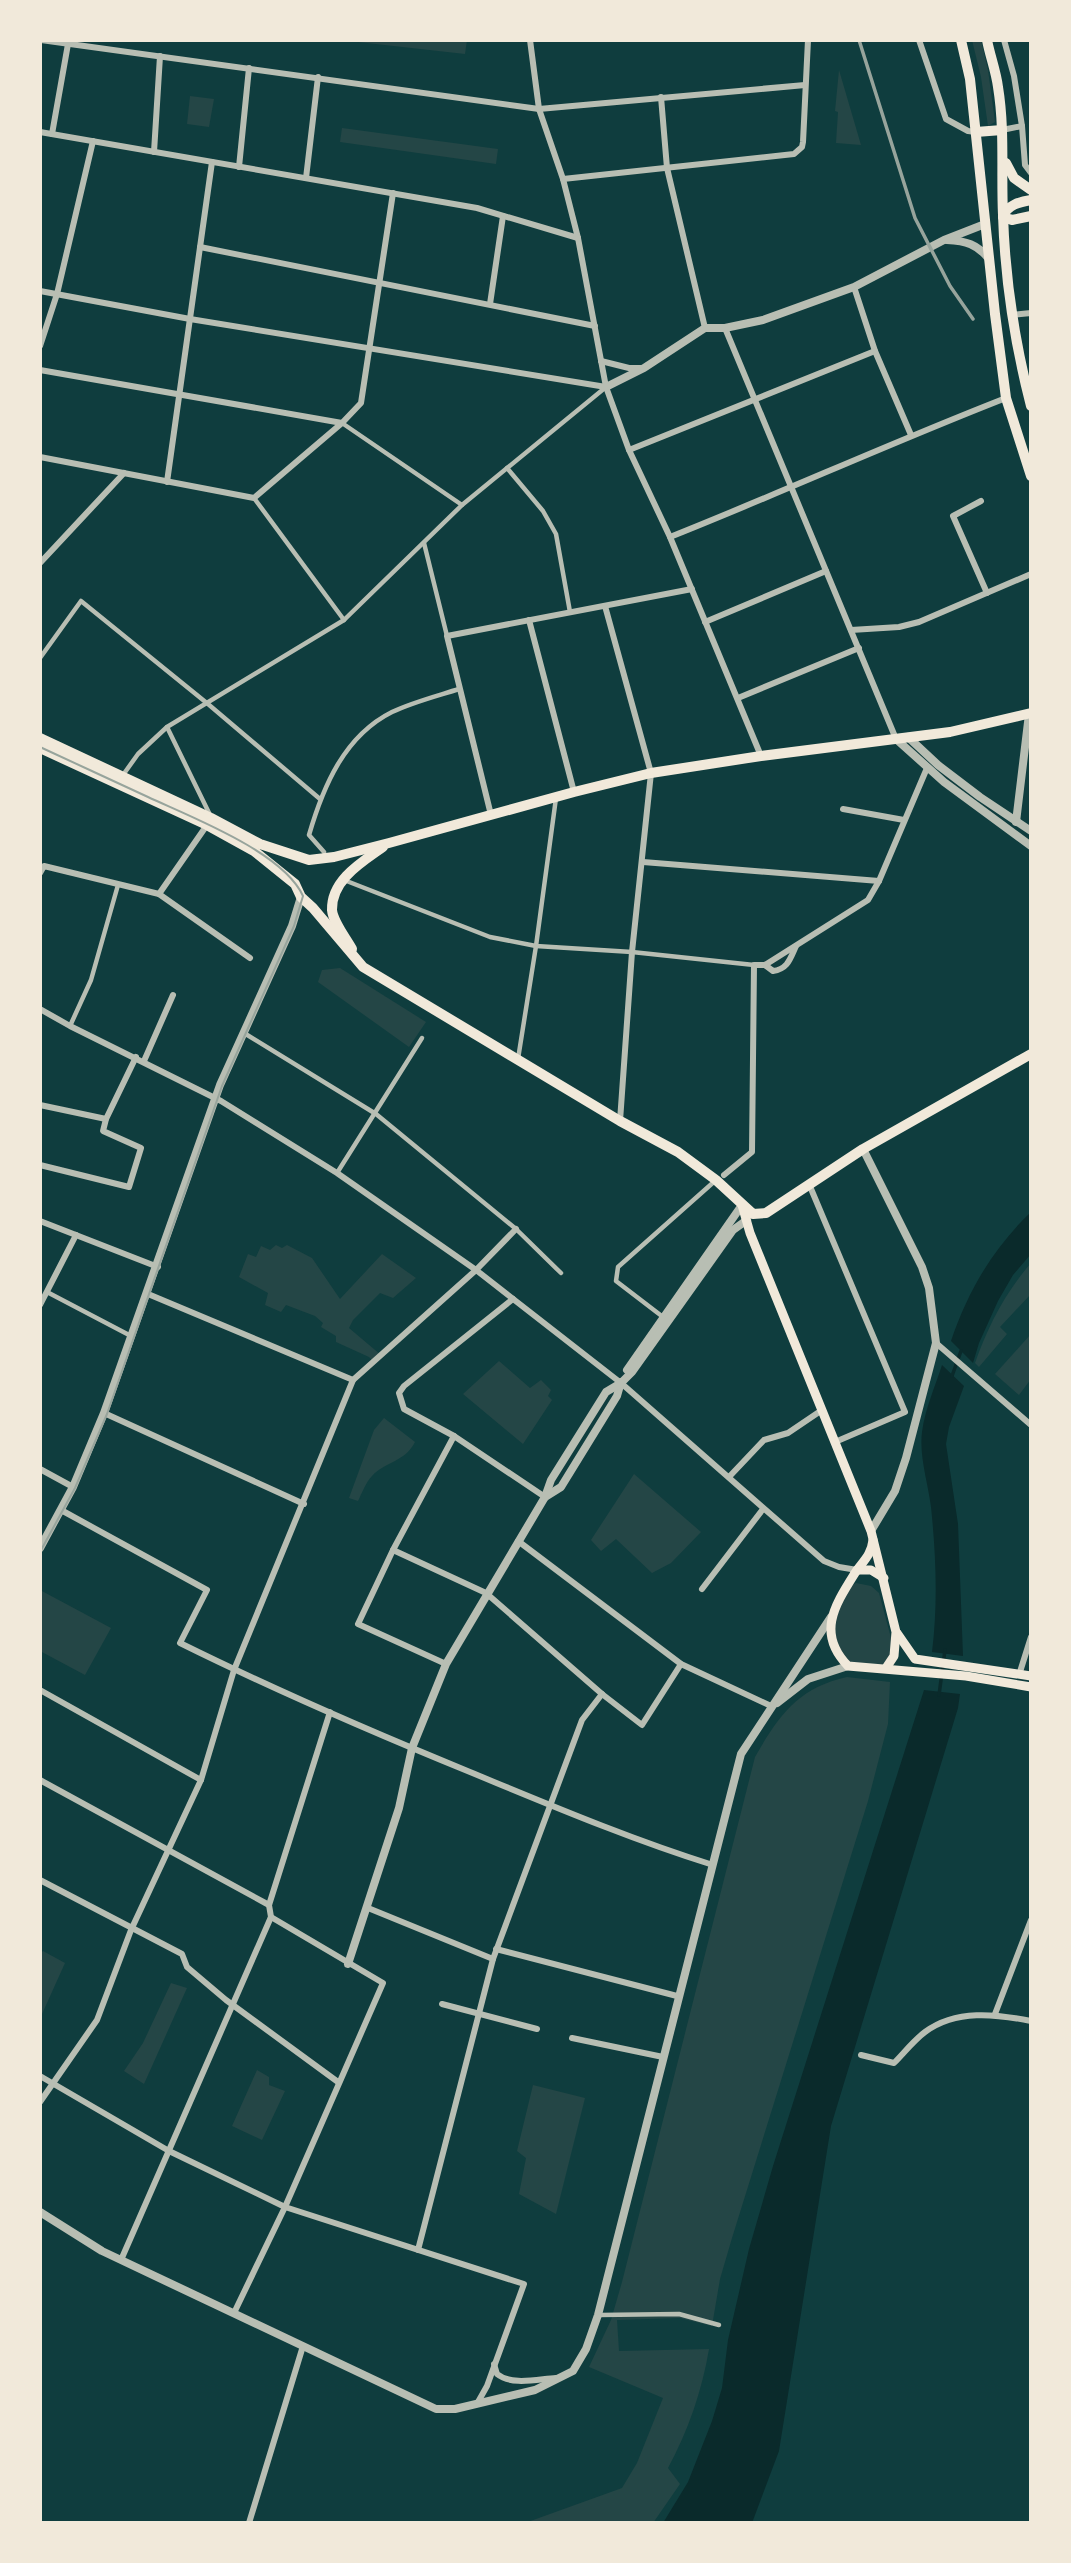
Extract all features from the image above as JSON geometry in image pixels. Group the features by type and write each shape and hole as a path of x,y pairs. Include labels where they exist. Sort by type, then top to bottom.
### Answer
{"main road":[{"path":"961,40 970,79 1006,398 1031,477"},
{"path":"987,40 998,87 1002,130 1003,217 1012,316 1020,366 1031,406"},
{"path":"976,132 1002,130"},
{"path":"1003,157 1010,173 1031,190"},
{"path":"1003,217 1007,209 1031,200"},
{"path":"985,224 1003,217 1012,220 1031,216"},
{"path":"40,748 260,844 309,860 334,857 651,774 761,756 950,732 1030,713"},
{"path":"40,738 122,776 209,822 254,851 295,884 301,897 363,967 517,1061 720,1177 742,1205 753,1214 760,1214 863,1149 1031,1054"},
{"path":"363,967 332,911 343,880 355,867 389,843"},
{"path":"742,1205 871,1531 896,1632 894,1656 886,1668"},
{"path":"871,1531 873,1542 870,1554 857,1570 831,1617 832,1639 836,1651 848,1666 1031,1676"},
{"path":"857,1570 871,1570 884,1578"},
{"path":"896,1632 908,1652 915,1658 1031,1687"}],"street":[{"path":"41,40 539,109 805,85"},
{"path":"530,40 539,109 563,179 578,238 606,387 629,450 670,537 761,756"},
{"path":"563,179 788,155 799,151 803,142 808,40"},
{"path":"919,40 946,119 961,128 976,132"},
{"path":"1004,40 1014,76 1025,165 1031,173"},
{"path":"52,134 68,44"},
{"path":"154,152 160,56"},
{"path":"239,167 249,68"},
{"path":"306,178 317,78"},
{"path":"661,97 667,168 705,328"},
{"path":"1002,130 1022,126"},
{"path":"40,132 477,208 578,238"},
{"path":"40,346 57,294 93,141"},
{"path":"167,482 212,162"},
{"path":"254,498 342,423 361,403 393,193"},
{"path":"490,304 503,216"},
{"path":"122,776 138,754 167,727 344,620 462,505 606,387 644,368 705,328 725,328 763,320 854,287 904,259 985,224"},
{"path":"944,240 971,243 981,249 989,259"},
{"path":"200,247 594,326"},
{"path":"854,287 875,351 911,435"},
{"path":"40,290 190,319 606,387"},
{"path":"1012,316 1031,313"},
{"path":"725,328 896,739 927,768 1031,846"},
{"path":"629,450 875,351"},
{"path":"601,360 629,368 644,368"},
{"path":"40,370 342,423 462,505"},
{"path":"670,537 791,489 911,435 1006,398"},
{"path":"40,457 254,498 344,620"},
{"path":"507,468 543,511 556,534 570,612"},
{"path":"40,563 43,555 124,473"},
{"path":"981,501 953,516 987,593"},
{"path":"424,542 491,815"},
{"path":"705,622 826,571"},
{"path":"851,630 909,625 1031,574"},
{"path":"447,636 692,589"},
{"path":"40,657 81,601 320,799"},
{"path":"605,606 651,774 632,952 620,1121"},
{"path":"529,620 574,792"},
{"path":"738,698 859,648"},
{"path":"324,852 309,835 320,799 341,758 376,721 408,705 459,689"},
{"path":"1014,834 1030,713"},
{"path":"159,894 209,822 167,727"},
{"path":"908,737 979,797 1031,831"},
{"path":"343,880 490,937 536,946 765,965 868,900 879,881 927,768"},
{"path":"517,1061 556,797"},
{"path":"843,809 904,820"},
{"path":"643,862 879,881"},
{"path":"42,868 159,894 250,958"},
{"path":"70,1026 91,980 118,885"},
{"path":"40,1548 73,1487 104,1413 158,1267 215,1098 292,926 301,897"},
{"path":"765,965 773,971 781,970 789,964 796,944"},
{"path":"664,1317 616,1281 618,1267 752,1152 754,965"},
{"path":"144,1062 173,995"},
{"path":"40,1009 215,1098 337,1173 476,1270 621,1383 824,1561 857,1570"},
{"path":"244,1033 376,1114 516,1229 561,1273"},
{"path":"337,1173 422,1038"},
{"path":"40,1165 129,1187 141,1148 103,1131 135,1057"},
{"path":"40,1105 106,1119"},
{"path":"863,1149 922,1267 929,1288 936,1343 895,1491 871,1531"},
{"path":"809,1184 905,1412"},
{"path":"348,1964 399,1808 412,1748 446,1664 545,1497 561,1487 617,1396 627,1370 742,1205"},
{"path":"621,1383 640,1362 733,1230 747,1220"},
{"path":"40,1221 158,1267"},
{"path":"40,2102 97,2020 131,1930 201,1780 234,1670 353,1380 476,1270 516,1229"},
{"path":"40,1305 76,1236"},
{"path":"47,1292 131,1336"},
{"path":"148,1294 353,1380"},
{"path":"513,1299 404,1386 399,1393 404,1409 454,1436 545,1497"},
{"path":"936,1343 1031,1425"},
{"path":"835,1442 920,1408"},
{"path":"729,1476 764,1440 788,1433 822,1410"},
{"path":"104,1413 303,1504"},
{"path":"446,1664 358,1624 393,1550 454,1436"},
{"path":"40,1469 73,1487"},
{"path":"702,1589 763,1509"},
{"path":"61,1510 207,1590 180,1643 234,1670 412,1748 549,1805 713,1865"},
{"path":"518,1541 681,1664 771,1706"},
{"path":"393,1550 486,1593 602,1694 642,1725 681,1664"},
{"path":"40,2212 102,2251 436,2409 455,2409 535,2390 573,2371 598,2315 677,1996 741,1754 831,1617"},
{"path":"1016,1684 1031,1637"},
{"path":"771,1706 808,1679 848,1666"},
{"path":"40,1690 201,1780"},
{"path":"418,2250 496,1949 582,1720 602,1694"},
{"path":"121,2260 271,1917 269,1905 330,1712"},
{"path":"40,1780 269,1905"},
{"path":"40,1880 131,1930 182,1954 187,1967 233,2005 338,2082"},
{"path":"368,1908 493,1959"},
{"path":"234,2313 285,2207 383,1983 271,1917"},
{"path":"996,2014 1031,1920"},
{"path":"496,1949 677,1996"},
{"path":"442,2004 537,2029"},
{"path":"861,2055 894,2063 925,2032 946,2020 996,2014 1031,2021"},
{"path":"572,2038 663,2057"},
{"path":"40,2076 169,2151 285,2207 524,2284 487,2386 478,2402"},
{"path":"598,2315 679,2314 719,2325"},
{"path":"249,2523 303,2346"},
{"path":"494,2362 497,2374 504,2379 556,2378"}],"shaded area":[{"path":"340,40 467,40 465,54"},
{"path":"972,40 981,40 988,70 995,122 988,126 981,77"},
{"path":"839,70 861,145 836,143 838,112 835,111"},
{"path":"190,96 214,99 209,127 187,124"},
{"path":"342,128 498,149 496,164 340,142"},
{"path":"340,968 426,1022 409,1047 318,982 322,970"},
{"path":"1031,1212 1031,1254 1013,1275 998,1301 973,1363 951,1341 965,1305 983,1271 1005,1240"},
{"path":"276,1245 282,1248 287,1245 312,1258 340,1299 382,1254 416,1278 393,1298 380,1293 353,1320 349,1328 381,1355 373,1361 336,1342 336,1336 321,1327 323,1323 315,1316 286,1305 281,1312 265,1305 268,1293 239,1277 248,1254 256,1257 261,1246 270,1250"},
{"path":"1031,1263 1031,1294 1000,1327 1007,1334 979,1367 975,1363 992,1323 1005,1298"},
{"path":"1031,1334 1031,1379 1019,1395 995,1374"},
{"path":"499,1361 530,1388 541,1380 551,1390 548,1396 552,1400 523,1444 463,1394"},
{"path":"942,1365 964,1386 949,1427 946,1444 958,1524 963,1656 932,1652 936,1598 935,1561 931,1507 921,1441 925,1415"},
{"path":"384,1418 415,1442 401,1458 372,1476 358,1501 349,1498 374,1430"},
{"path":"634,1474 701,1532 671,1563 652,1573 616,1539 601,1551 591,1540"},
{"path":"856,1583 871,1586 879,1593 894,1649 885,1665 852,1663 842,1659 832,1625 849,1586"},
{"path":"40,1590 111,1628 85,1675 40,1651"},
{"path":"847,1677 890,1682 888,1724 868,1801 720,2279 712,2326 680,2318 617,2320 619,2351 709,2349 693,2410 668,2468 680,2484 653,2523 525,2523 622,2488 637,2463 663,2398 589,2367 611,2320 622,2282 755,1757 773,1728 792,1705 815,1688"},
{"path":"924,1690 960,1694 958,1708 831,2126 779,2451 752,2523 663,2523 688,2482 712,2421 722,2388 728,2340 749,2249 773,2166"},
{"path":"43,1951 65,1963 42,2014 40,1954"},
{"path":"171,1983 187,1988 144,2084 124,2071 143,2043"},
{"path":"257,2070 269,2077 269,2085 285,2091 262,2140 232,2126"},
{"path":"533,2085 585,2098 556,2214 519,2194 526,2158 517,2151"}],"waterway":[{"path":"952,1376 961,1351"},
{"path":"939,1695 945,1650"}],"tram line":[{"path":"40,747 188,815 257,851 292,880 303,896 294,926 222,1086 107,1414 75,1488 40,1552"}],"railway":[{"path":"859,40 915,218 950,286 973,319"}]}
